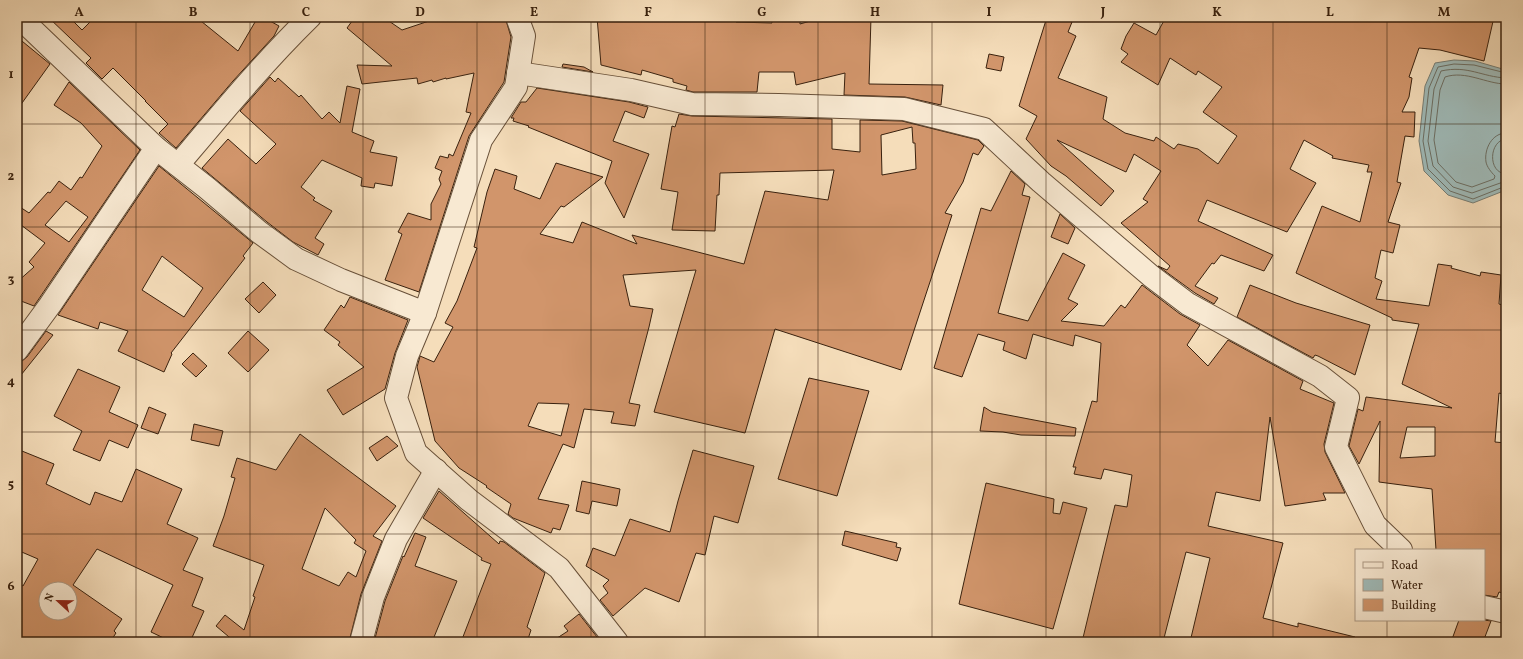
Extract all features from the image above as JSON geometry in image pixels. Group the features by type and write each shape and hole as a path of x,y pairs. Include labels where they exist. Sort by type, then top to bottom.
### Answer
{"street":[{"path":"20,17 156,148 207,188 259,232 296,259 341,280 425,313"},
{"path":"178,165 249,81 282,44 310,17"},
{"path":"517,17 524,36 516,87 481,140 425,313 407,356 396,398 416,453 469,500 559,568 618,642"},
{"path":"518,73 631,90 692,104 904,109 984,129 1041,182 1150,276 1188,304 1320,376 1348,398 1336,447 1374,525 1400,549"},
{"path":"17,350 156,148"},
{"path":"361,642 373,597 396,539 436,470"},
{"path":"1485,608 1506,612"}],"water":[{"path":"1454,60 1475,61 1506,70 1506,141 1501,160 1506,167 1506,190 1473,203 1448,195 1424,171 1419,141 1425,86 1435,63"}],"building":[{"path":"48,17 69,17 82,30 95,17 196,17 238,51 258,17 263,17 279,26 274,36 233,81 176,148 159,133 168,124 146,101 113,68 102,79 86,63 91,58"},
{"path":"355,17 383,17 402,30 441,17 505,17 511,37 504,82 469,136 419,292 385,280 402,234 398,232 408,213 431,220 431,204 441,184 439,179 442,171 435,168 440,156 448,158 449,154 453,156 471,113 466,112 474,73 433,82 432,80 418,84 417,78 362,84 357,65 392,66 347,28"},
{"path":"597,17 737,17 736,22 772,23 771,17 800,17 800,24 824,17 871,17 869,84 943,85 941,105 905,97 844,95 845,73 796,85 794,72 759,72 757,92 693,92 686,90 687,86 673,82 673,79 642,70 641,75 601,65"},
{"path":"1047,17 1074,17 1068,32 1076,36 1058,78 1107,97 1103,119 1125,133 1154,141 1156,137 1174,149 1178,144 1198,149 1218,164 1237,136 1203,112 1222,87 1198,71 1196,75 1170,58 1158,85 1121,62 1128,54 1121,49 1126,36 1134,23 1156,35 1166,17 1494,17 1484,61 1440,50 1419,48 1409,77 1412,78 1409,97 1402,112 1415,112 1414,137 1405,136 1397,182 1401,183 1388,222 1400,225 1393,253 1381,250 1375,278 1382,281 1376,299 1429,306 1438,264 1452,266 1451,268 1480,276 1481,272 1501,275 1499,304 1506,306 1506,395 1499,393 1495,442 1506,443 1506,594 1499,592 1497,597 1485,595 1485,549 1436,549 1432,489 1379,482 1380,421 1359,464 1349,446 1358,409 1363,411 1366,397 1452,408 1402,384 1419,324 1392,320 1392,318 1296,273 1322,206 1360,222 1372,172 1367,172 1369,165 1332,158 1333,156 1304,140 1290,169 1316,183 1287,232 1207,200 1198,221 1273,255 1264,271 1221,255 1214,264 1212,263 1195,286 1218,298 1214,304 1195,293 1158,266 1167,270 1170,266 1121,223 1148,202 1143,199 1161,171 1134,154 1126,172 1057,140 1114,191 1101,206 1066,176 1051,166 1026,139 1037,116 1019,106","holes":["1407,427 1435,427 1435,456 1400,458"]},
{"path":"17,37 50,64 17,110"},
{"path":"989,54 1004,57 1001,71 986,68"},
{"path":"563,64 584,67 593,72 562,67"},
{"path":"270,77 275,82 278,78 299,97 301,95 322,119 329,112 340,123 347,86 360,89 352,132 374,141 370,152 397,157 392,186 375,183 374,188 361,186 362,178 322,160 301,187 315,198 313,200 332,211 315,238 324,244 318,255 293,242 202,168 228,139 256,164 276,144 240,111"},
{"path":"69,82 140,150 34,306 21,301 17,297 17,282 34,267 29,262 45,243 17,222 17,205 29,213 48,192 50,193 59,181 71,190 80,177 82,178 102,146 81,123 54,105","holes":["66,201 88,217 69,242 45,225"]},
{"path":"537,88 629,102 648,107 644,118 625,111 613,141 649,154 624,218 605,183 612,161 528,127 529,126 513,121 514,118 511,118 521,102 526,102"},
{"path":"679,114 692,116 832,119 832,149 860,152 860,120 902,121 978,140 984,146 978,155 973,153 963,182 945,213 952,215 901,370 775,329 745,433 654,412 696,270 623,275 630,306 653,309 629,403 640,405 635,426 611,423 614,412 584,409 574,448 563,444 538,499 569,505 560,530 553,528 551,533 513,518 508,514 511,504 459,468 435,441 417,367 420,356 434,362 453,327 445,323 457,301 477,248 474,247 487,192 495,169 517,176 514,189 540,199 556,163 603,177 564,207 561,206 540,234 573,243 582,222 637,244 632,235 744,264 765,191 828,200 834,170 720,173 715,231 672,230 678,192 661,189 672,126 675,127","holes":["912,127 913,143 915,143 916,169 882,175 881,135","538,403 569,404 561,436 528,426"]},
{"path":"159,166 253,243 243,256 245,258 171,353 172,354 164,372 118,351 128,331 100,322 98,329 58,315","holes":["162,256 203,288 184,317 142,290"]},
{"path":"1011,171 1025,184 1022,195 1030,197 998,313 1028,321 1063,253 1085,265 1068,299 1078,304 1061,321 1104,326 1121,305 1125,308 1142,285 1180,314 1200,325 1187,345 1208,366 1228,340 1303,381 1300,389 1334,403 1324,444 1325,452 1345,493 1323,493 1326,500 1285,506 1270,417 1260,501 1216,492 1208,526 1283,543 1263,618 1298,627 1298,623 1355,637 1354,642 1190,642 1210,558 1186,552 1163,642 1082,642 1115,505 1127,507 1132,475 1104,469 1101,479 1074,474 1076,467 1073,467 1092,401 1097,402 1101,343 1075,335 1073,346 1033,334 1026,359 1003,350 1005,342 978,334 962,377 934,368 981,208 991,211"},
{"path":"1060,214 1075,228 1068,244 1051,237"},
{"path":"263,282 276,295 259,313 245,299"},
{"path":"1250,285 1296,303 1370,325 1355,375 1318,356 1315,355 1313,358 1237,317"},
{"path":"350,297 408,320 395,353 385,389 343,415 327,390 364,367 338,345 340,342 324,330 341,305 344,308"},
{"path":"46,331 53,335 17,380 17,362 22,361 27,357"},
{"path":"248,331 269,350 248,372 228,353"},
{"path":"193,353 207,366 196,377 182,364"},
{"path":"78,369 120,387 109,412 138,425 128,448 109,440 100,461 73,450 82,431 54,416"},
{"path":"809,378 869,391 837,496 778,479"},
{"path":"149,407 166,414 158,434 141,428"},
{"path":"984,407 992,412 1076,428 1075,436 1021,435 1003,432 980,431"},
{"path":"194,424 223,431 219,446 191,440"},
{"path":"300,434 396,506 373,536 382,541 361,594 349,642 235,642 216,626 225,615 244,630 255,597 253,596 264,565 213,546 224,516 235,478 231,477 237,458 276,470","holes":["325,508 356,540 354,543 366,551 356,577 348,572 339,586 302,569"]},
{"path":"387,436 398,446 377,461 369,448"},
{"path":"17,449 54,464 46,484 90,505 95,492 122,502 136,469 182,489 167,524 198,538 183,570 203,578 192,606 204,611 190,642 172,642 151,632 173,585 97,549 76,581 38,581 38,621 78,621 78,588 122,619 114,631 116,633 110,642 17,642 17,583 23,586 38,559 17,550"},
{"path":"693,450 754,466 738,523 714,516 705,555 696,553 679,602 645,588 613,616 600,600 608,593 603,586 609,580 586,566 593,548 615,556 630,519 670,532"},
{"path":"582,481 620,489 617,506 592,501 589,514 576,511"},
{"path":"986,483 1054,499 1053,513 1060,514 1063,502 1087,508 1053,629 959,604"},
{"path":"439,491 499,544 500,541 504,542 545,573 527,627 531,630 527,642 461,642 491,564 481,560 482,558 423,518"},
{"path":"845,531 897,543 896,547 901,548 897,561 842,545"},
{"path":"415,533 426,537 415,566 457,581 432,642 374,642 385,601 403,556 404,557"},
{"path":"579,614 601,642 551,642 568,631 564,626"},
{"path":"1459,621 1491,621 1483,642 1451,642"}]}
